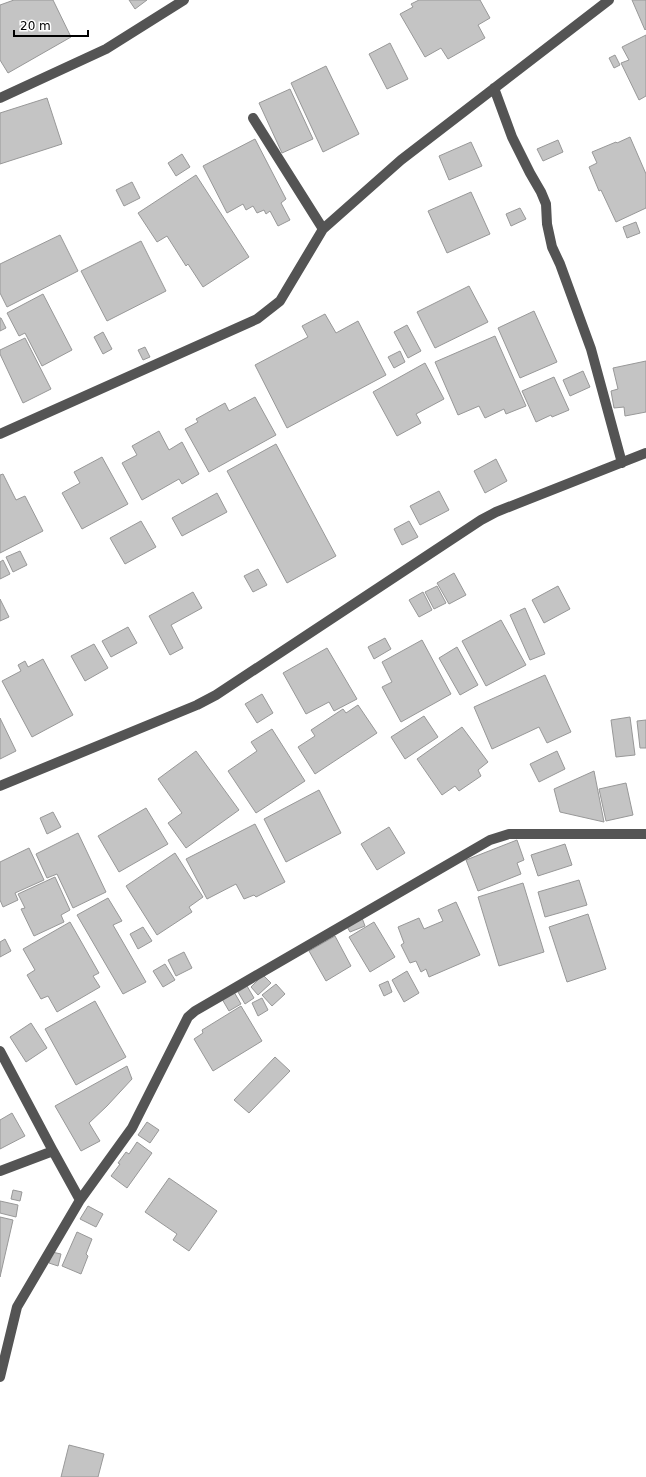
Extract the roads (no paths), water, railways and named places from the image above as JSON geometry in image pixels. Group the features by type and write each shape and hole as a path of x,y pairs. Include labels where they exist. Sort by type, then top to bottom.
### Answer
{"street":[{"path":"0,98 106,49 184,0"},
{"path":"0,434 257,319 280,301 323,230 401,160 609,0"},
{"path":"494,88 512,138 546,204 547,224 552,247 560,264 591,348 622,463"},
{"path":"253,118 323,230"},
{"path":"0,786 197,705 216,695 481,520 496,512 646,453"},
{"path":"0,1377 17,1307 80,1200 132,1128 188,1017 195,1011 490,840 508,834 646,834"},
{"path":"0,1051 80,1200"},
{"path":"0,1171 53,1151"}]}
